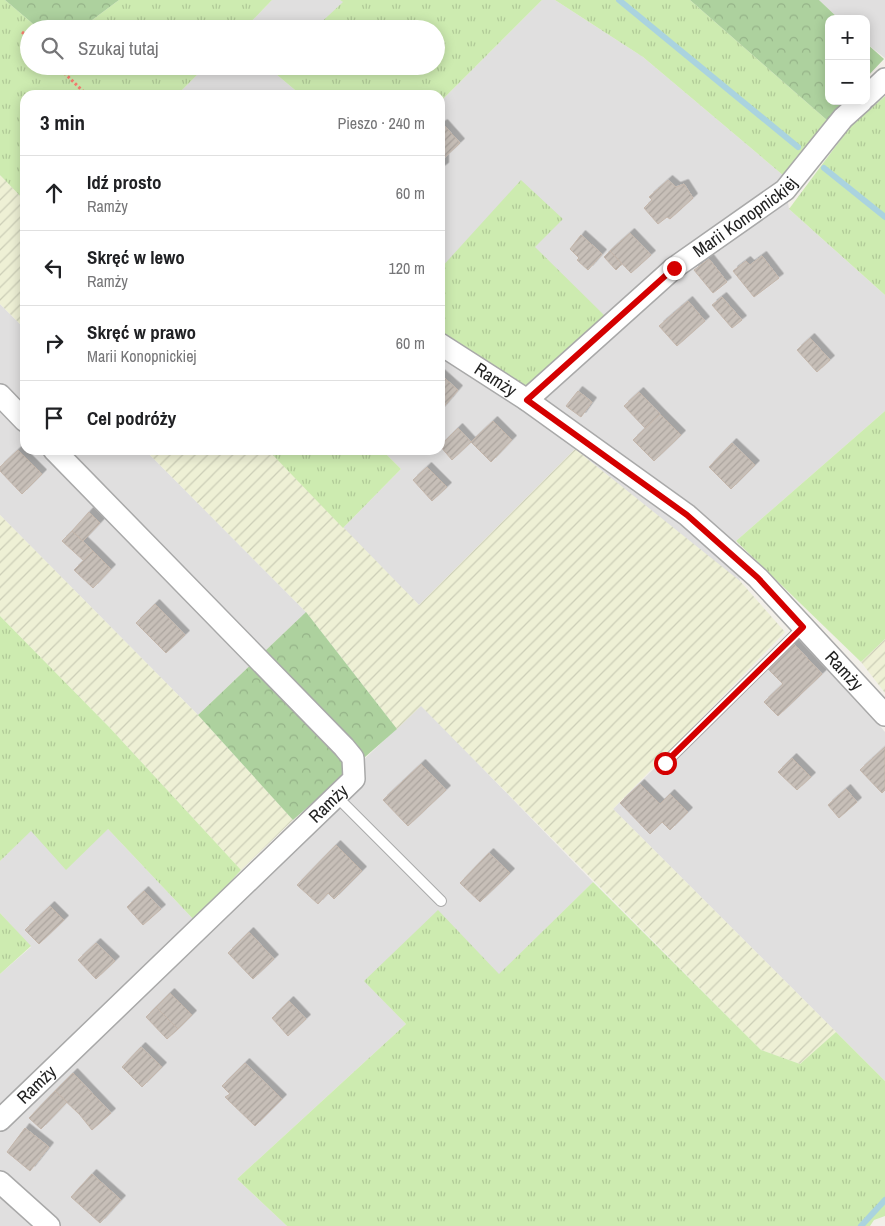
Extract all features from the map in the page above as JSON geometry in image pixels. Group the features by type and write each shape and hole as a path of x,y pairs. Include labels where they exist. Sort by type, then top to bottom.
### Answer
{"street":[{"path":"870,93 885,80"},
{"name":"Marii Konopnickiej","path":"527,400 674,268 785,190 843,118 858,105"},
{"name":"Ramży","path":"445,347 527,400 687,515 758,578 885,715"},
{"path":"0,395 20,415"},
{"name":"Ramży","path":"0,1120 354,779 353,758 344,746 59,455"},
{"path":"0,1182 49,1226"}],"lane":[{"path":"665,763 803,627"},
{"path":"336,796 441,901"}],"path":[{"path":"66,75 82,90"}],"shaded area":[{"path":"272,0 340,0 344,2 324,20 253,20"},
{"path":"542,0 555,0 643,57 784,176 789,209 885,295 885,411 736,541 740,582 575,449 419,605 343,528 401,469 387,455 445,455 445,97"},
{"path":"819,0 885,0 885,58 870,46 870,15 835,15"},
{"path":"197,75 277,75 295,90 182,90"},
{"path":"0,304 20,324 20,455 150,455 306,612 198,715 0,515"},
{"path":"798,627 885,732 885,1081 613,809"},
{"path":"421,705 593,882 499,975 365,981 406,1024 237,1179 287,1226 0,1226 0,974 31,947 0,913 0,861 30,831 108,829 195,921"}],"green space":[{"path":"0,0 5,0 28,20 20,20 20,75 197,75 182,90 20,90 20,196 0,175"},
{"path":"5,0 119,0 92,20 28,20"},
{"path":"119,0 272,0 253,20 92,20"},
{"path":"340,0 542,0 445,97 445,90 295,90 277,75 445,75 445,20 324,20 343,2"},
{"path":"555,0 690,0 828,121 784,176 643,57"},
{"path":"690,0 819,0 835,15 825,15 825,105 842,105 828,121"},
{"path":"870,47 884,59 870,74"},
{"path":"885,96 885,295 789,209 850,127"},
{"path":"0,175 20,196 20,324 0,304"},
{"path":"521,180 563,219 535,247 605,316 526,386 445,337 445,264"},
{"path":"885,411 885,639 861,662 736,541"},
{"path":"575,449 740,581 785,632 613,809 836,1032 800,1064 761,1050 421,706 397,729 306,612 150,455 273,455 419,605"},
{"path":"273,455 387,455 401,469 343,528"},
{"path":"0,515 198,715 293,820 241,870 110,728 0,616"},
{"path":"306,612 397,729 293,820 198,715"},
{"path":"0,616 110,728 241,870 195,921 108,829 66,870 31,831 0,861"},
{"path":"885,639 885,693 861,662"},
{"path":"593,882 761,1050 800,1064 836,1032 885,1081 885,1216 874,1220 870,1226 287,1226 237,1179 406,1024 364,981 438,910 499,974"},
{"path":"0,913 31,946 0,974"}],"building":[{"path":"445,126 460,143 445,157"},
{"path":"668,180 676,187 684,184 693,198 670,219 667,217 658,224 644,208 652,200 649,197"},
{"path":"630,233 651,255 631,273 610,251"},
{"path":"581,235 602,254 588,270 577,260 579,258 570,249"},
{"path":"610,251 622,264 616,270 604,257"},
{"path":"762,256 779,278 754,297 733,271 746,261 750,265"},
{"path":"709,259 727,282 713,293 694,270"},
{"path":"722,297 742,320 732,328 712,305"},
{"path":"688,301 705,321 677,346 659,326"},
{"path":"810,338 830,360 817,372 797,350"},
{"path":"445,378 458,390 445,405"},
{"path":"578,391 592,402 581,417 566,406"},
{"path":"639,392 660,414 645,428 624,406"},
{"path":"660,414 681,435 654,461 633,440"},
{"path":"493,421 512,440 491,462 471,442"},
{"path":"458,428 471,442 452,460 445,452 445,441"},
{"path":"732,443 755,465 731,489 709,467"},
{"path":"18,450 20,455 23,455 42,474 22,494 0,471 0,467"},
{"path":"427,467 447,487 432,501 413,480"},
{"path":"89,512 100,523 83,541 72,531"},
{"path":"72,531 93,551 84,561 62,541"},
{"path":"93,551 111,569 93,588 74,570"},
{"path":"155,604 185,635 166,653 136,623"},
{"path":"793,643 822,674 778,716 764,702 783,684 766,667"},
{"path":"885,747 885,790 882,793 860,770"},
{"path":"792,758 811,777 797,790 778,772"},
{"path":"421,764 446,790 408,826 383,800"},
{"path":"640,784 660,804 670,794 688,812 670,830 662,822 650,834 620,803"},
{"path":"846,789 857,802 839,818 828,805"},
{"path":"336,845 362,871 334,899 328,893 318,904 297,885"},
{"path":"489,853 510,873 480,902 460,883"},
{"path":"144,891 161,909 143,925 127,907"},
{"path":"50,906 64,920 39,944 25,930"},
{"path":"249,932 274,959 253,979 228,953"},
{"path":"96,943 115,961 96,979 78,960"},
{"path":"170,993 192,1015 178,1029 156,1007"},
{"path":"289,1001 306,1019 288,1036 272,1018"},
{"path":"156,1007 178,1029 167,1039 146,1017"},
{"path":"141,1047 162,1067 142,1087 122,1067"},
{"path":"245,1063 282,1099 255,1126 225,1097 230,1094 222,1086"},
{"path":"73,1073 111,1113 92,1130 80,1115 55,1091"},
{"path":"55,1091 67,1102 41,1129 29,1118"},
{"path":"25,1128 49,1147 30,1171 7,1152"},
{"path":"92,1174 121,1200 100,1223 71,1197"}],"waterway":[{"path":"619,0 798,147"},
{"path":"824,168 885,217"},
{"path":"861,1226 885,1200"}],"route":[{"path":"665,763 803,627 758,578 687,515 527,400 674,268"}]}
